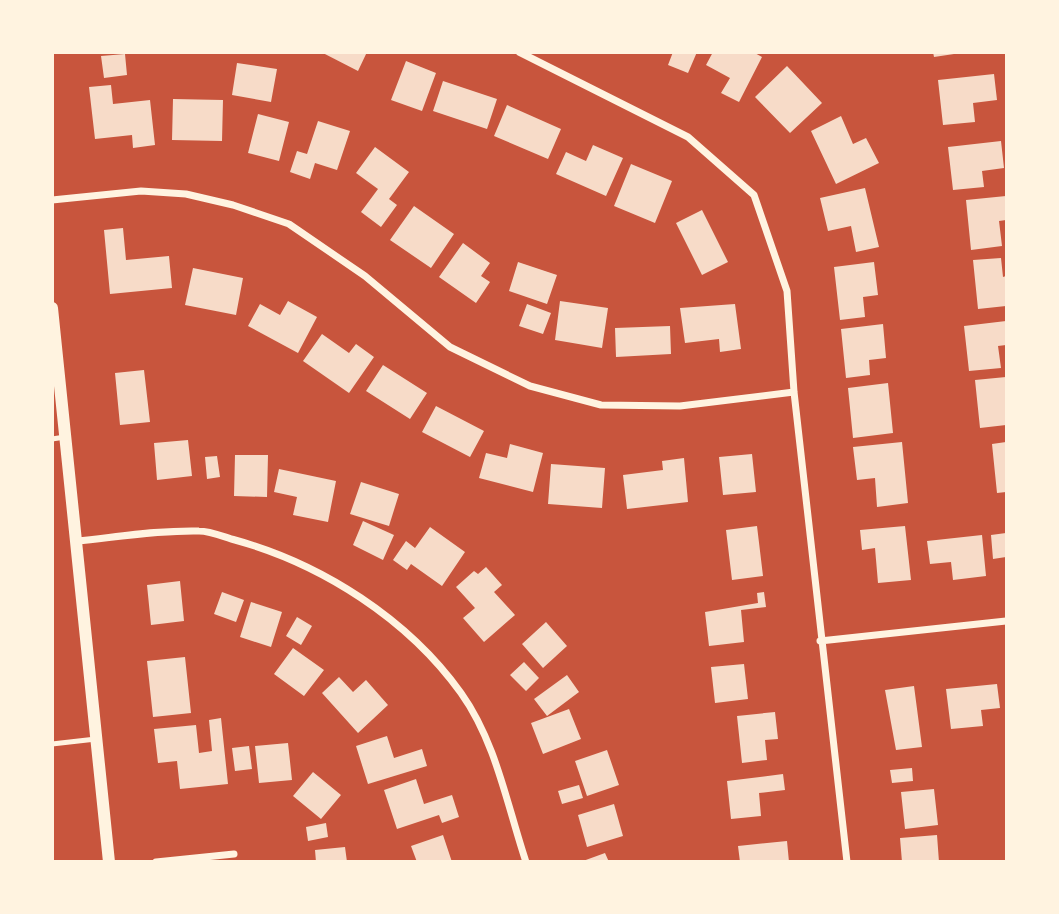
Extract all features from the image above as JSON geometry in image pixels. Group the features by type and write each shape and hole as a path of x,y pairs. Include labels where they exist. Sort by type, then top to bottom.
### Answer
{"street":[{"path":"519,52 688,137 754,195 787,291 794,392 820,641 847,862"},
{"path":"52,200 141,191 186,194 233,205 289,225 365,276 450,347 530,386 601,405 680,406 794,392"},
{"path":"52,308 59,438 76,541 109,862"},
{"path":"76,541 201,530 256,546 303,565 373,606 418,643 461,694 490,748 526,862"},
{"path":"820,641 1006,621"},
{"path":"156,862 234,854"}],"lane":[{"path":"52,744 96,739"}],"building":[{"path":"321,52 367,52 358,71"},
{"path":"673,52 697,52 688,73 668,65"},
{"path":"713,52 753,52 762,57 739,102 721,93 730,78 706,65"},
{"path":"933,52 954,52 954,54 934,57"},
{"path":"125,54 127,75 104,78 101,56"},
{"path":"406,61 436,73 422,111 391,100"},
{"path":"237,63 277,69 271,102 232,95"},
{"path":"787,66 822,103 790,133 755,97"},
{"path":"994,74 997,100 973,103 975,122 943,125 938,80"},
{"path":"443,81 497,99 487,129 433,111"},
{"path":"111,85 113,104 150,100 155,145 133,148 132,135 95,139 89,87"},
{"path":"173,99 223,100 222,141 172,140"},
{"path":"507,105 561,129 548,159 494,136"},
{"path":"258,114 289,122 279,161 248,153"},
{"path":"841,116 853,144 866,138 879,163 836,184 811,131"},
{"path":"318,121 350,131 337,170 315,163 310,179 290,172 297,151 307,154"},
{"path":"1001,141 1004,168 982,171 984,187 953,190 948,147"},
{"path":"593,145 623,158 606,196 556,174 566,152 586,161"},
{"path":"375,147 409,172 389,199 397,205 381,227 361,212 378,189 356,173"},
{"path":"631,164 672,181 655,223 614,206"},
{"path":"865,188 879,247 856,252 851,226 828,231 820,198"},
{"path":"1006,196 1006,220 999,221 1002,246 971,250 966,200"},
{"path":"414,206 454,234 431,268 390,240"},
{"path":"702,210 728,262 702,275 676,223"},
{"path":"123,228 126,260 169,256 172,288 110,294 104,230"},
{"path":"463,243 490,263 481,276 490,282 476,303 439,277"},
{"path":"1001,258 1003,277 1006,276 1006,306 978,309 973,260"},
{"path":"518,262 557,275 547,304 509,291"},
{"path":"874,262 878,295 863,297 865,317 840,320 834,267"},
{"path":"193,268 243,278 236,315 185,305"},
{"path":"288,301 317,317 298,353 248,326 260,304 280,315"},
{"path":"560,301 608,308 602,348 555,340"},
{"path":"527,304 551,313 543,334 519,326"},
{"path":"735,304 741,349 720,352 719,339 685,343 680,308"},
{"path":"1006,321 1006,345 998,346 1001,368 969,371 964,326"},
{"path":"883,324 886,358 869,360 870,375 846,378 841,329"},
{"path":"670,326 671,354 616,357 615,328"},
{"path":"322,334 349,353 356,344 374,357 349,393 303,361"},
{"path":"383,365 427,393 410,419 366,391"},
{"path":"144,370 150,422 120,425 115,373"},
{"path":"1006,377 1006,425 980,428 975,380"},
{"path":"888,383 893,433 853,438 848,388"},
{"path":"436,406 484,431 470,457 422,432"},
{"path":"188,440 192,476 157,480 154,443"},
{"path":"902,442 908,503 877,507 875,478 857,480 853,447"},
{"path":"1006,442 1006,492 997,493 992,444"},
{"path":"510,444 543,453 533,492 479,478 486,453 507,458"},
{"path":"752,454 756,492 723,495 719,457"},
{"path":"235,455 268,455 267,497 234,496"},
{"path":"217,456 220,477 207,479 205,457"},
{"path":"684,458 688,502 627,509 623,475 663,470 662,461"},
{"path":"551,464 605,468 602,508 548,504"},
{"path":"279,469 336,481 328,522 293,515 297,497 274,492"},
{"path":"361,482 399,494 389,526 350,514"},
{"path":"363,521 394,535 383,560 353,545"},
{"path":"757,526 763,576 732,580 726,530"},
{"path":"905,526 911,580 878,583 875,548 862,550 860,530"},
{"path":"430,527 465,552 442,586 411,564 407,570 393,560 406,541 415,548"},
{"path":"1006,533 1006,557 993,559 991,535"},
{"path":"982,535 986,576 953,580 951,562 930,564 927,541"},
{"path":"486,567 502,585 494,592 515,615 484,642 463,618 475,608 456,587 474,571 478,574"},
{"path":"180,581 184,621 151,625 147,585"},
{"path":"222,592 244,600 236,622 214,614"},
{"path":"764,592 766,607 741,610 744,642 709,646 705,612 758,603 757,593"},
{"path":"251,602 282,612 271,647 240,637"},
{"path":"297,617 312,626 301,645 286,636"},
{"path":"546,622 567,646 543,668 522,644"},
{"path":"293,648 324,670 304,696 274,674"},
{"path":"185,657 191,713 153,717 147,661"},
{"path":"524,662 539,678 526,691 510,675"},
{"path":"744,664 748,699 715,703 711,667"},
{"path":"567,675 579,692 547,716 534,699"},
{"path":"339,677 353,692 366,680 388,705 358,733 322,693"},
{"path":"997,684 1000,708 981,710 983,726 951,729 946,689"},
{"path":"914,686 922,747 896,750 885,690"},
{"path":"569,709 581,739 543,754 531,723"},
{"path":"775,712 778,739 765,740 767,760 742,763 737,716"},
{"path":"221,718 228,784 180,789 177,761 158,763 154,729 196,725 199,753 212,751 209,720"},
{"path":"387,736 394,758 422,749 427,766 368,784 356,746"},
{"path":"288,743 292,780 259,783 255,746"},
{"path":"249,746 252,769 235,771 232,748"},
{"path":"607,750 619,785 587,796 575,761"},
{"path":"912,768 913,781 892,783 890,770"},
{"path":"313,772 341,795 321,819 293,796"},
{"path":"783,774 785,790 759,793 761,816 731,819 727,781"},
{"path":"416,779 424,804 452,795 459,817 442,823 439,815 397,829 384,790"},
{"path":"579,785 583,798 562,804 558,791"},
{"path":"934,789 938,825 905,829 901,792"},
{"path":"614,804 623,836 587,847 578,815"},
{"path":"326,823 328,837 308,841 306,827"},
{"path":"443,835 452,862 417,862 411,846"},
{"path":"937,835 939,862 902,862 900,838"},
{"path":"787,841 789,862 740,862 738,846"},
{"path":"345,847 347,862 316,862 315,850"},
{"path":"605,853 609,862 583,862 583,861"}]}
